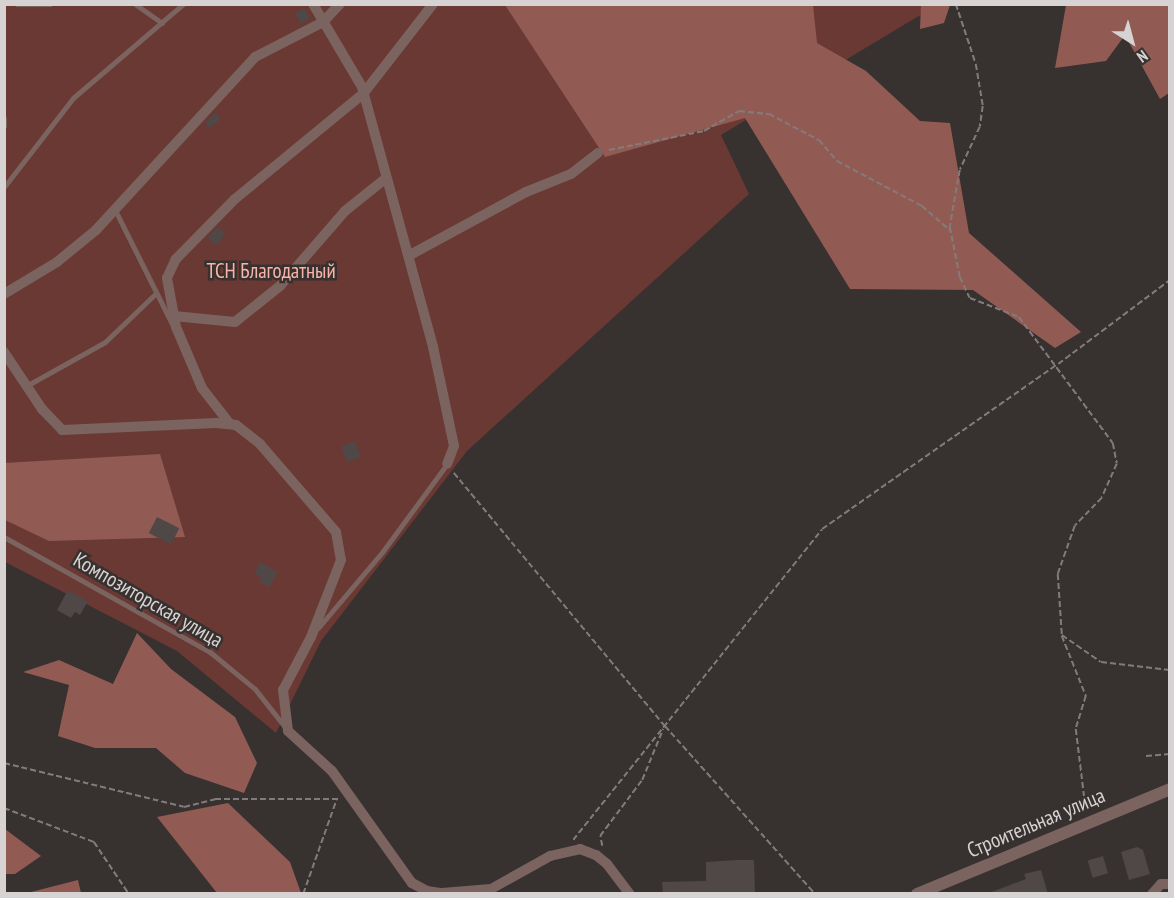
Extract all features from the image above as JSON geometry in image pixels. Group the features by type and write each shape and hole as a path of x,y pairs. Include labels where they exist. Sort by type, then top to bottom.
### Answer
{"street":[{"path":"313,4 363,94 410,255 454,446 447,464"},
{"path":"4,294 57,262 115,209 255,57 323,22 340,4"},
{"path":"433,4 363,94 235,199 176,259 167,278 174,316 202,388 230,424 260,444 336,532 341,560 311,637 283,690 288,731 326,765 412,883 427,891 491,889 563,853 580,849 596,855 607,864 630,894"},
{"path":"410,255 526,192 571,174 598,153"},
{"path":"174,316 235,322 280,286 345,212 386,178"},
{"path":"4,352 26,386 62,430 230,424"},
{"name":"Строительная улица","path":"917,894 1170,789"},
{"path":"1152,894 1161,884 1170,884"}],"lane":[{"path":"17,4 50,4"},
{"path":"135,4 162,23"},
{"path":"4,187 73,98 183,4"},
{"path":"4,118 4,126"},
{"path":"115,209 155,294 180,336"},
{"path":"26,386 105,342 155,294"},
{"path":"311,637 383,551 447,464"},
{"name":"Композиторская улица","path":"4,537 210,652 255,689 288,731"}],"path":[{"path":"956,4 976,64 983,106 980,127 960,170 951,231 960,277 970,298 1019,317 1058,364 1113,443 1117,464 1102,498 1076,526 1058,574 1062,635 1086,696 1076,729 1087,823"},
{"path":"598,153 704,131 739,111 769,114 819,140 837,161 922,206 951,231"},
{"path":"563,853 822,529 1058,364 1170,280"},
{"path":"447,464 665,726 815,894"},
{"path":"1062,635 1101,662 1170,670"},
{"path":"607,864 600,836 642,780 665,726"},
{"path":"1146,756 1170,754"},
{"path":"4,763 184,807 215,798 336,801"},
{"path":"303,894 336,801 346,791"},
{"path":"4,808 94,842 129,894"}],"green space":[{"name":"ТСН Благодатный","path":"4,5 937,5 721,135 749,194 467,451 321,641 276,733 177,651 5,562"}],"shaded area":[{"path":"505,5 813,5 817,43 866,71 920,121 950,123 969,233 1081,332 1055,348 973,290 850,289 745,118 605,157"},
{"path":"921,5 950,5 944,23 920,29"},
{"path":"1066,5 1169,5 1169,93 1160,99 1125,35 1106,61 1055,68"},
{"path":"160,454 185,537 49,541 5,520 4,463"},
{"path":"137,633 171,669 235,717 257,763 244,793 185,773 156,748 95,748 58,736 69,685 23,672 59,660 113,684"},
{"path":"228,803 290,862 301,893 217,893 157,817"},
{"path":"5,829 41,856 15,874 5,874"},
{"path":"78,880 81,893 27,893"}],"building":[{"path":"304,8 310,18 301,24 295,14"},
{"path":"216,112 221,120 208,128 205,122"},
{"path":"218,227 226,235 215,245 207,238"},
{"path":"355,441 361,457 347,462 341,446"},
{"path":"157,517 179,528 171,544 149,533"},
{"path":"260,562 278,572 270,587 259,581 261,577 254,573"},
{"path":"68,590 88,601 80,615 75,612 71,618 57,610"},
{"path":"1137,847 1143,850 1150,874 1129,880 1121,852"},
{"path":"1103,856 1108,873 1093,878 1088,860"},
{"path":"754,860 755,894 663,894 662,882 706,881 706,862"},
{"path":"1041,870 1048,894 986,894 1026,879 1024,874"}]}
